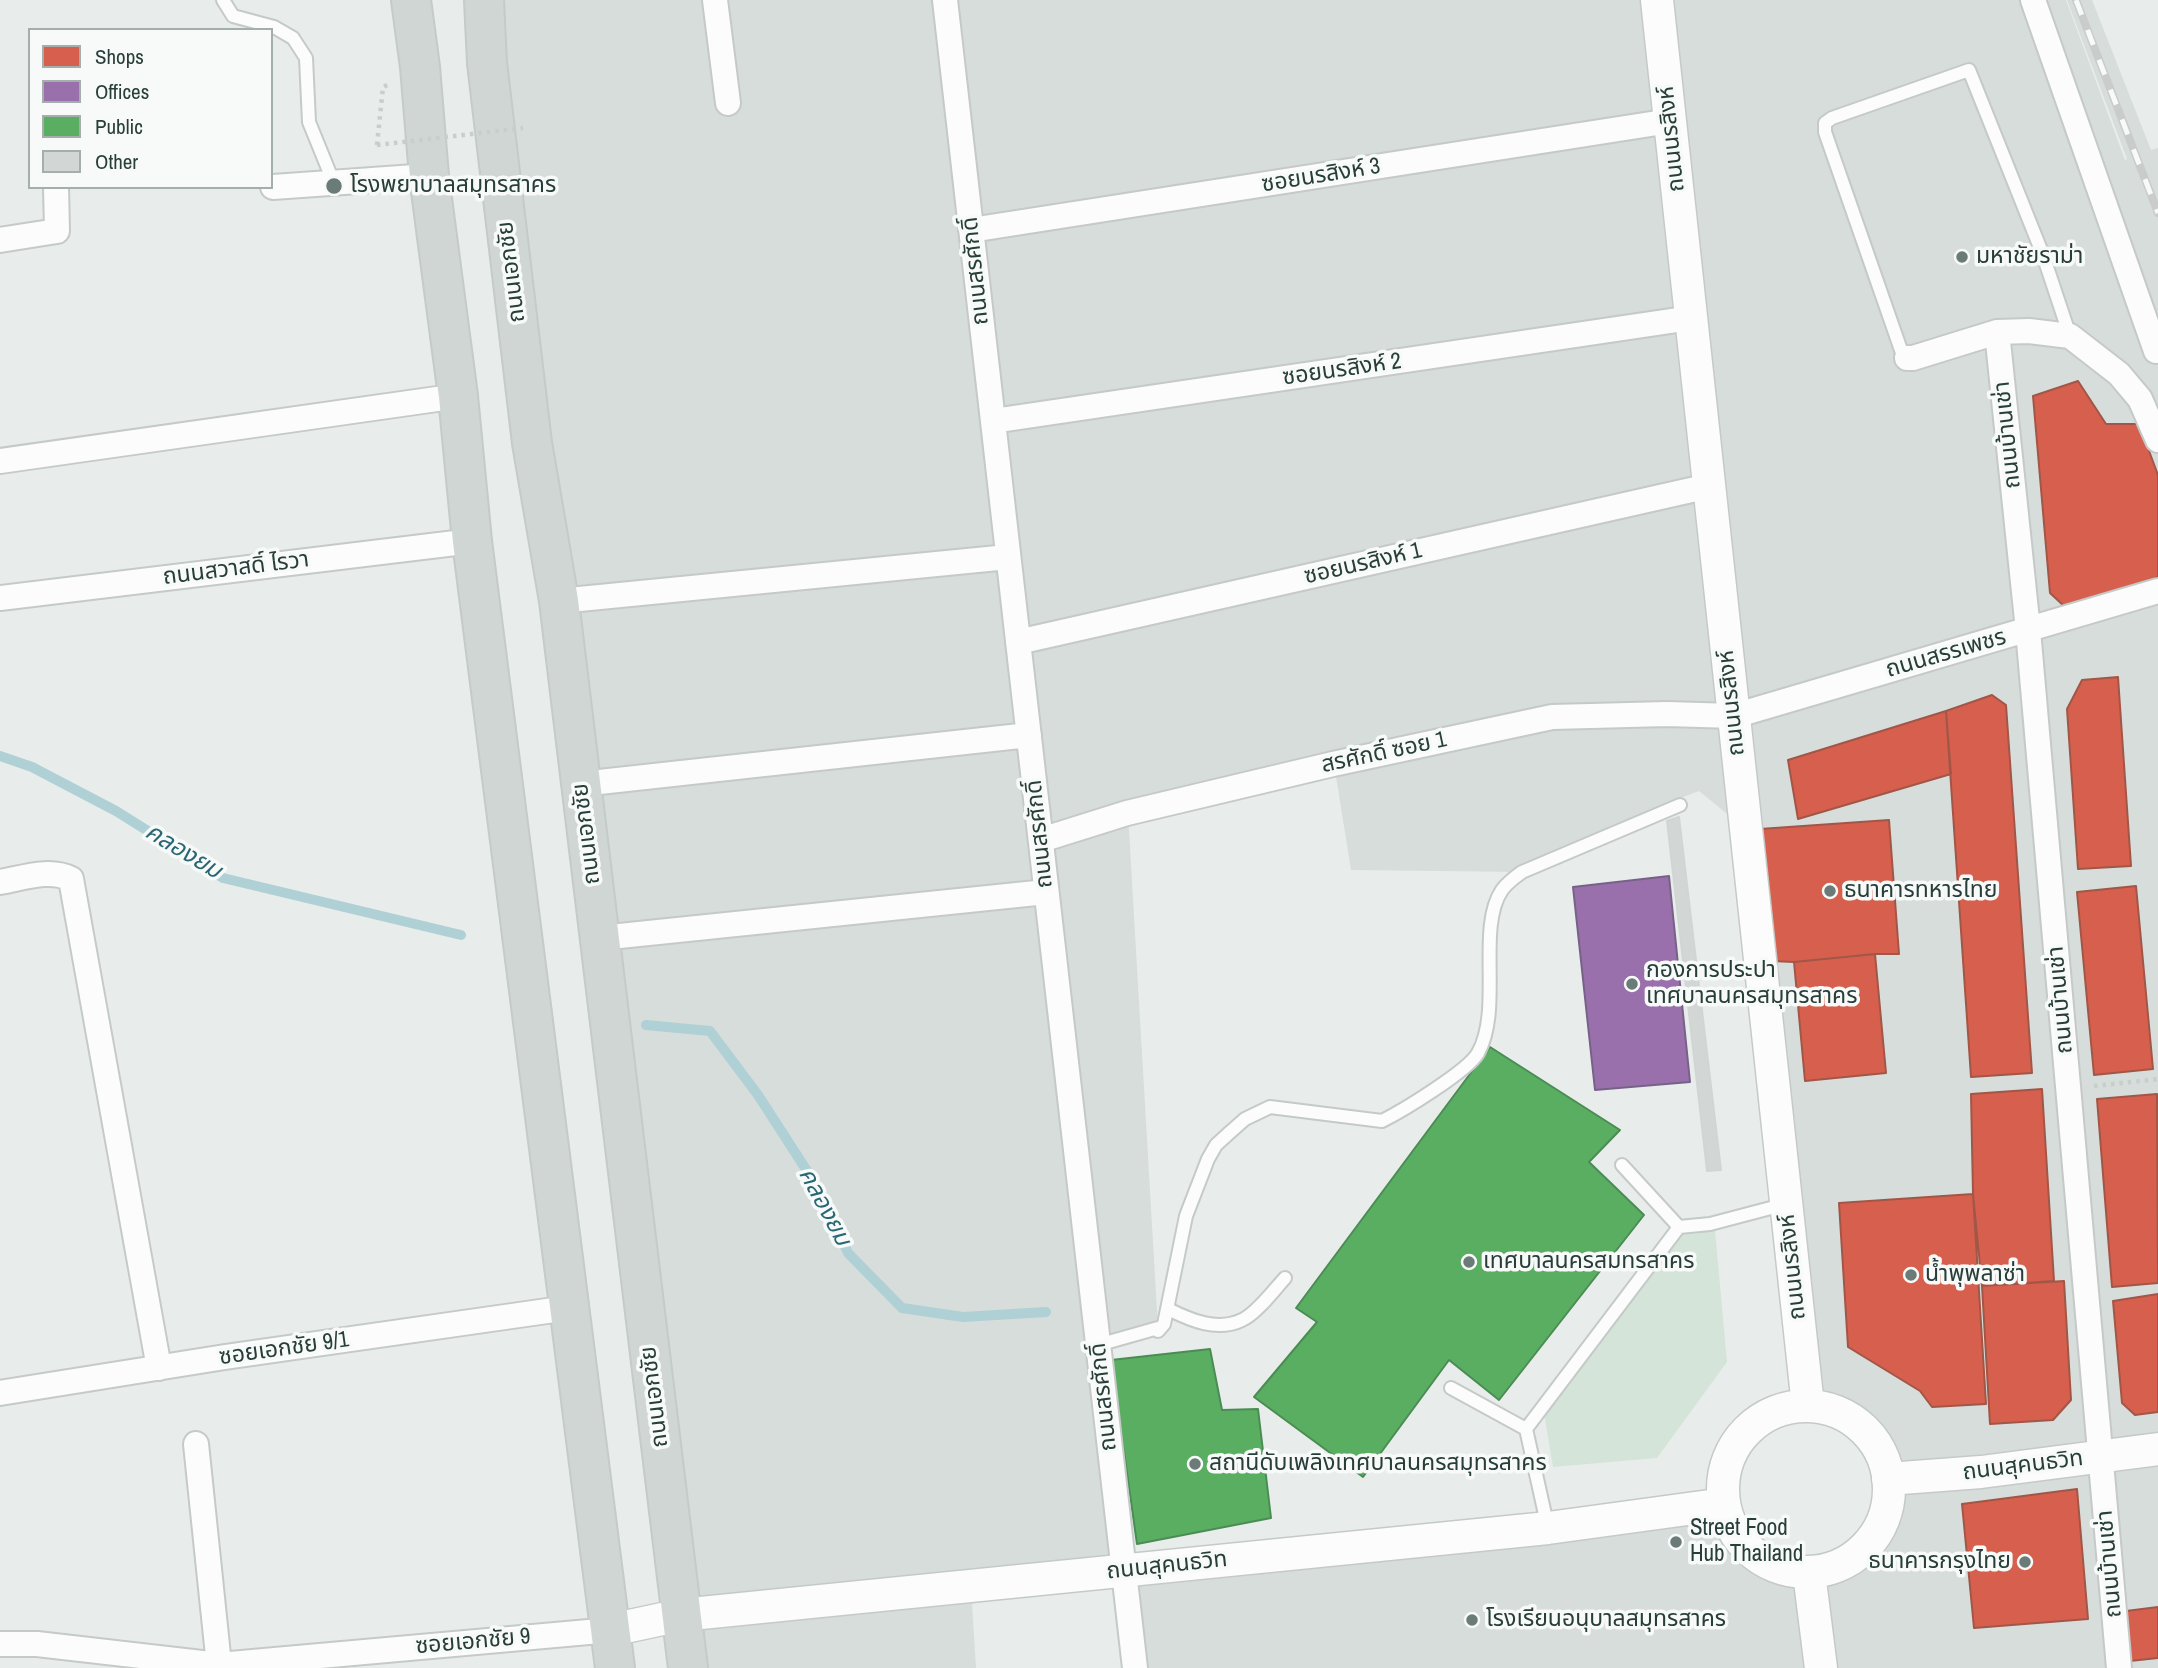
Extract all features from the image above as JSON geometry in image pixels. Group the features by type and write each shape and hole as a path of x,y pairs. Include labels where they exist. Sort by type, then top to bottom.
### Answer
{"main road":[{"path":"411,0 420,67 429,176 458,396 472,541 615,1668"},
{"name":"ถนนเอกชัย","path":"484,0 487,63 531,429 559,601 688,1668"}],"street":[{"path":"715,0 728,103"},
{"name":"ถนนสรศักดิ์","path":"945,0 1135,1668"},
{"name":"ถนนนรสิงห์","path":"1657,0 1808,1406"},
{"path":"2033,0 2156,351"},
{"name":"ซอยนรสิงห์ 3","path":"971,230 1670,121"},
{"path":"273,187 429,176"},
{"path":"0,240 57,231 56,189"},
{"name":"ซอยนรสิงห์ 2","path":"993,421 1691,318"},
{"path":"1907,358 1997,332 2029,331 2070,336 2119,374 2149,420"},
{"name":"ถนนบ้านเช่า","path":"1997,332 2028,630 2119,1668"},
{"path":"0,461 458,396"},
{"name":"ซอยนรสิงห์ 1","path":"1018,642 1709,486"},
{"name":"ถนนสวาสดิ์ ไรวา","path":"0,598 472,541"},
{"path":"559,601 1008,557"},
{"name":"ถนนสรรเพชร","path":"1734,716 2158,591"},
{"name":"สรศักดิ์ ซอย 1","path":"1041,840 1140,810 1334,764 1552,717 1667,714 1734,716"},
{"path":"581,784 1029,736"},
{"path":"0,882 50,873 62,874 71,879 159,1368"},
{"path":"600,939 1046,892"},
{"name":"ซอยเอกชัย 9/1","path":"0,1393 568,1308"},
{"path":"1808,1406 1846,1416 1861,1428 1874,1442 1888,1479 1882,1522 1870,1541 1854,1557 1834,1568 1809,1573 1777,1567 1752,1553 1739,1539 1724,1504 1723,1480 1730,1456 1742,1435 1761,1419 1783,1409 1808,1406"},
{"path":"196,1444 219,1665"},
{"name":"ถนนสุคนธวิท","path":"1888,1479 1982,1472 2158,1449"},
{"name":"ถนนสุคนธวิท","path":"611,1630 681,1615 1548,1528 1724,1504"},
{"path":"1809,1573 1821,1668"},
{"name":"ซอยเอกชัย 9","path":"0,1644 37,1643 219,1665 611,1630"}],"lane":[{"path":"223,0 233,16 274,27 293,38 306,58 309,122 333,181"},
{"path":"1907,358 1902,353 1888,314 1825,132 1825,123 1832,118 1969,70 2043,255 2070,336"},
{"path":"1098,1345 1158,1328 1158,1331 1164,1324 1186,1216 1216,1145 1245,1119 1270,1107 1382,1121 1463,1068 1478,1054 1485,1035 1492,911 1504,887 1522,872 1680,805"},
{"path":"1622,1165 1679,1227"},
{"path":"1526,1429 1679,1227 1710,1223 1786,1204"},
{"path":"1168,1309 1194,1322 1210,1325 1241,1321 1285,1278"},
{"path":"1451,1388 1526,1429 1548,1528"}],"path":[{"path":"377,145 523,128"},
{"path":"2068,1090 2158,1079"}],"shaded area":[{"path":"487,0 2066,0 2125,160 2127,159 2067,0 2092,0 2151,150 2158,148 2158,1668 1135,1668 1123,1570 972,1604 976,1668 688,1668","holes":["1334,764 1351,870 1522,872 1699,791 1748,831 1808,1406 1845,1416 1861,1428 1874,1442 1888,1478 1887,1501 1882,1522 1870,1541 1854,1557 1834,1568 1809,1573 1785,1570 1768,1564 1752,1553 1739,1539 1729,1523 1724,1504 1124,1570 1099,1345 1158,1328 1128,813"]}],"green space":[{"path":"1715,1230 1727,1362 1657,1458 1553,1467 1544,1413 1679,1234"}],"building: Shops":[{"path":"2078,381 2106,424 2139,424 2158,475 2158,577 2065,607 2050,593 2033,396"},
{"path":"2118,677 2131,866 2078,869 2067,709 2082,680"},
{"path":"1992,695 2006,705 2032,1073 1971,1077 1946,711"},
{"path":"1946,711 1951,774 1798,819 1788,760"},
{"name":"ธนาคารทหารไทย","path":"1889,820 1899,954 1794,962 1771,961 1760,829"},
{"path":"2136,886 2153,1069 2094,1075 2077,892"},
{"path":"1875,954 1886,1073 1805,1081 1794,962"},
{"path":"2042,1089 2054,1281 1982,1286 1973,1194 1971,1094"},
{"path":"2157,1094 2158,1283 2112,1287 2097,1099"},
{"name":"น้ำพุพลาซ่า","path":"1973,1194 1986,1404 1932,1407 1920,1391 1848,1347 1839,1203"},
{"path":"2064,1281 2071,1400 2053,1420 1990,1424 1982,1286"},
{"path":"2158,1294 2158,1412 2135,1415 2122,1403 2113,1301"},
{"name":"ธนาคารกรุงไทย","path":"2077,1489 2088,1619 1974,1628 1962,1504"},
{"path":"2158,1607 2158,1658 2130,1661 2126,1611"}],"building: Offices":[{"name":"กองการประปา เทศบาลนครสมุทรสาคร","path":"1669,876 1690,1082 1595,1090 1573,887"}],"building: Public":[{"name":"เทศบาลนครสมทรสาคร","path":"1490,1047 1620,1130 1589,1162 1644,1215 1499,1400 1449,1360 1363,1477 1254,1397 1317,1322 1296,1308"},
{"name":"สถานีดับเพลิงเทศบาลนครสมุทรสาคร","path":"1210,1349 1222,1410 1258,1409 1271,1518 1137,1544 1111,1360"}],"building: Other":[{"path":"1679,817 1721,1170 1707,1171 1667,821"}],"waterway":[{"name":"คลองยม","path":"0,756 32,767 116,811 223,878 461,935"},
{"name":"คลองยม","path":"646,1025 710,1031 758,1095 818,1188 848,1253 902,1308 963,1317 1046,1312"}],"railway":[{"path":"2076,0 2158,213"}],"place":[{"name":"โรงพยาบาลสมุทรสาคร","path":"334,186"},
{"name":"มหาชัยราม่า","path":"1962,257"},
{"name":"ธนาคารทหารไทย","path":"1830,891"},
{"name":"กองการประปา เทศบาลนครสมุทรสาคร","path":"1632,984"},
{"name":"เทศบาลนครสมทรสาคร","path":"1469,1262"},
{"name":"น้ำพุพลาซ่า","path":"1911,1275"},
{"name":"สถานีดับเพลิงเทศบาลนครสมุทรสาคร","path":"1195,1464"},
{"name":"Street Food Hub Thailand","path":"1676,1542"},
{"name":"ธนาคารกรุงไทย","path":"2025,1562"},
{"name":"โรงเรียนอนุบาลสมุทรสาคร","path":"1472,1620"}]}
